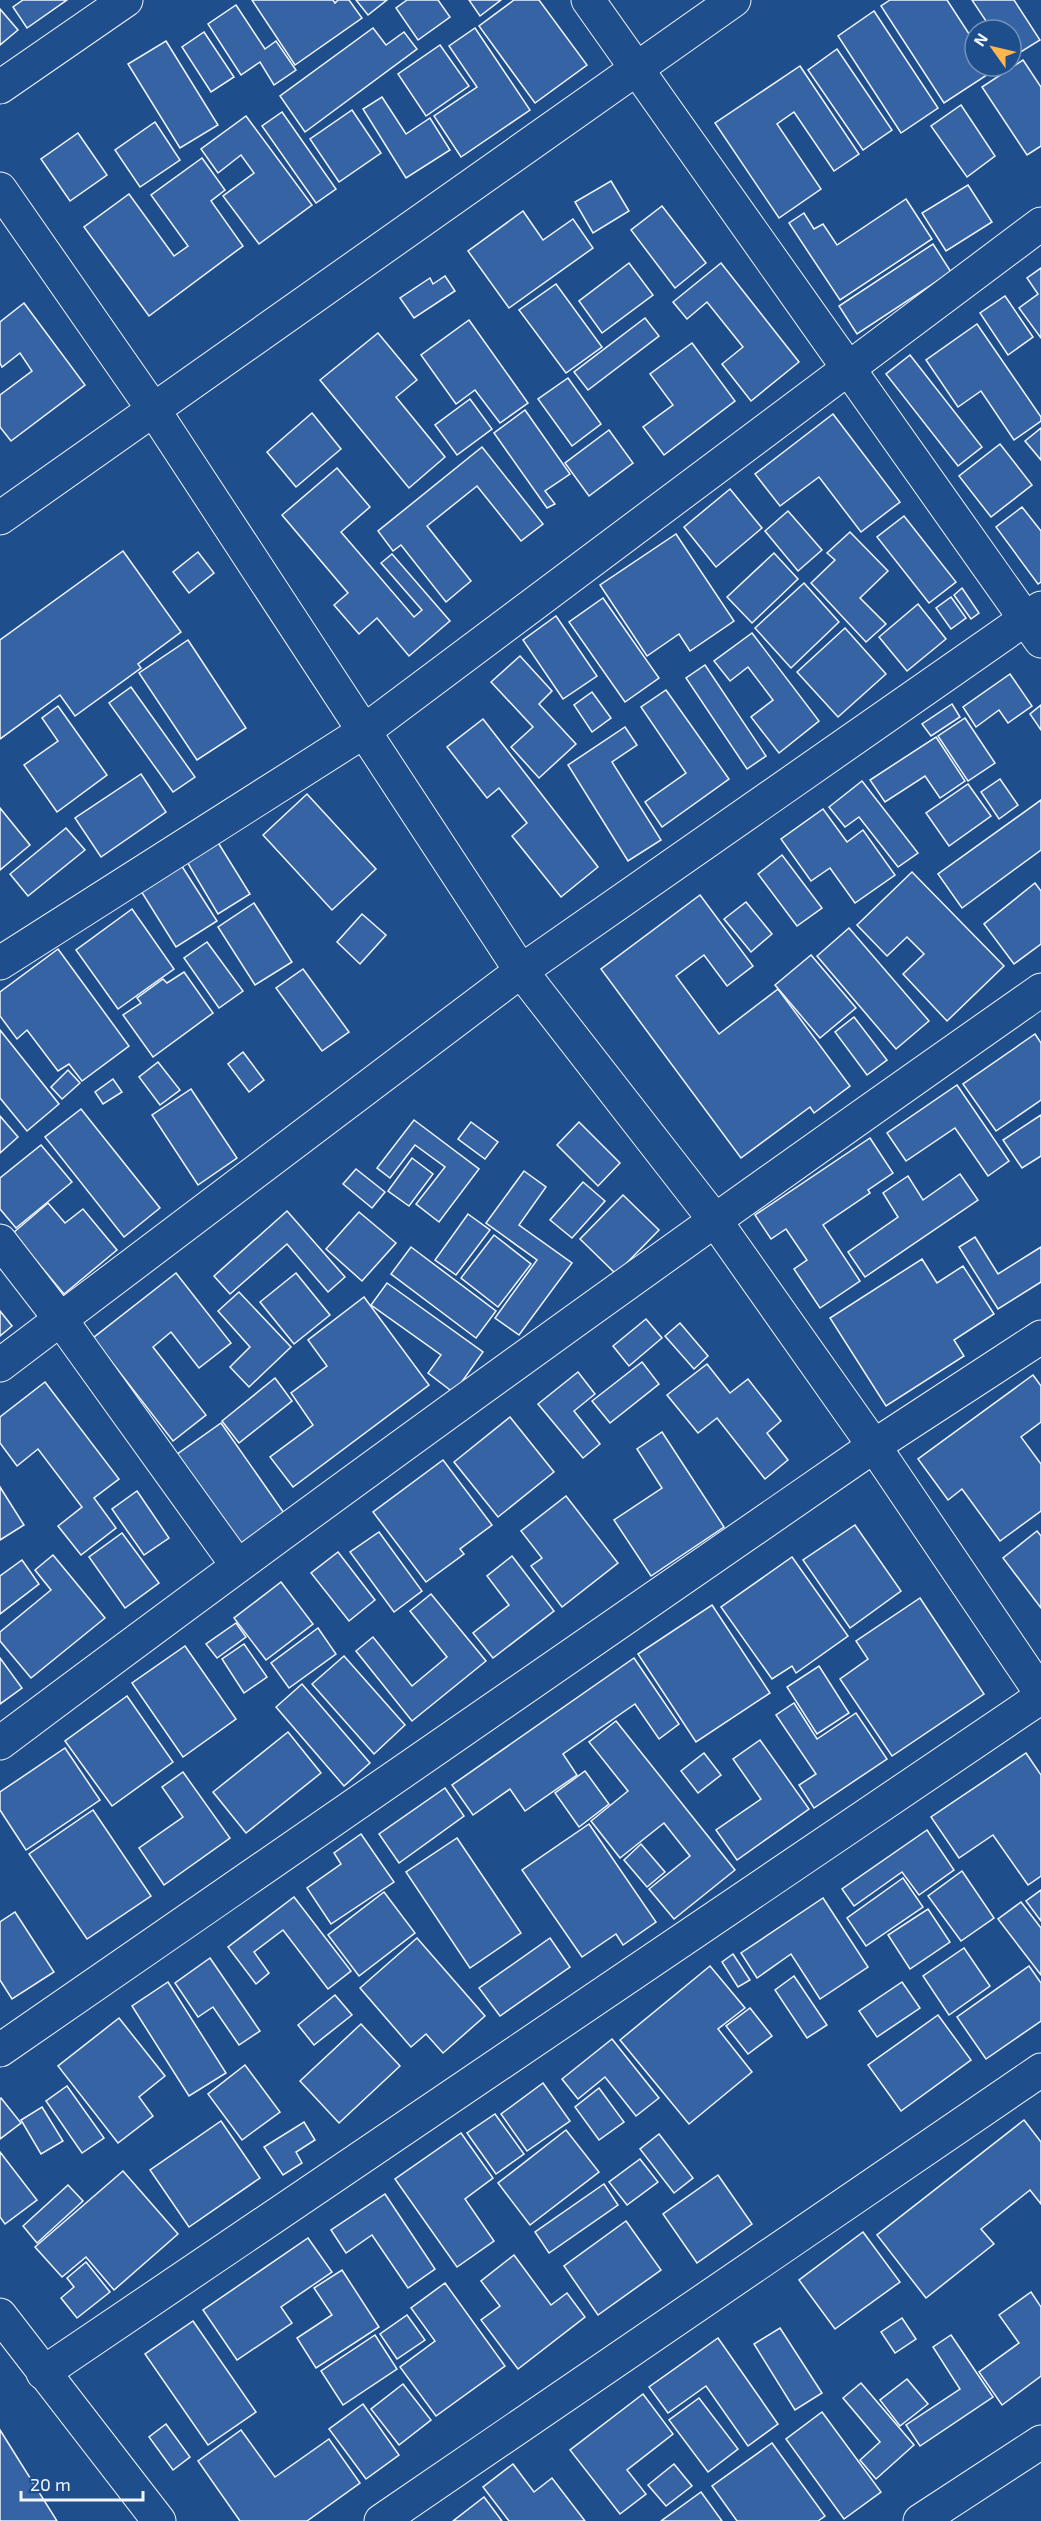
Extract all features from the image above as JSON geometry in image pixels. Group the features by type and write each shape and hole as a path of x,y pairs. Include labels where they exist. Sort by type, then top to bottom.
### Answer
{"street":[{"path":"0,87 126,0"},
{"path":"0,1365 522,971 1036,623 848,368 588,0"},
{"path":"0,518 734,0"},
{"path":"0,189 153,409 522,971 714,1219 874,1446 1041,1695 43,2373"},
{"path":"0,963 363,732 1041,224"},
{"path":"0,1743 237,1564 714,1219 1041,990"},
{"path":"0,1241 61,1320 237,1564"},
{"path":"0,2050 874,1446 1041,1337"},
{"path":"381,2521 1041,2070"},
{"path":"0,2315 159,2521"},
{"path":"920,2521 1041,2442"}],"building":[{"path":"23,0 67,0 27,28 13,7"},
{"path":"252,0 333,0 335,3 338,0 349,0 362,18 295,65"},
{"path":"356,0 387,0 368,15"},
{"path":"407,0 438,0 450,17 418,40 396,8"},
{"path":"469,0 501,0 480,16"},
{"path":"514,0 539,0 587,65 535,103 479,26"},
{"path":"890,0 947,0 963,25 963,78 982,78 944,103 881,6"},
{"path":"972,0 1014,0 1040,40 1023,51 1023,18 984,18"},
{"path":"236,5 265,49 276,41 296,70 274,85 260,62 241,75 208,24"},
{"path":"0,9 18,30 0,45"},
{"path":"874,11 938,108 901,133 838,36"},
{"path":"373,28 386,45 404,32 417,49 305,132 280,96"},
{"path":"475,28 530,110 461,157 434,116 477,87 449,46"},
{"path":"204,32 234,77 211,92 182,47"},
{"path":"166,41 218,125 180,148 128,64"},
{"path":"440,45 469,86 426,116 398,74"},
{"path":"837,49 892,130 863,150 808,70"},
{"path":"1023,60 1041,87 1041,146 1027,155 982,87 996,78 1023,78"},
{"path":"800,66 859,154 834,171 794,112 777,124 821,189 779,218 715,123"},
{"path":"382,97 406,134 430,118 450,150 406,178 363,109"},
{"path":"961,105 995,156 967,177 931,126"},
{"path":"352,110 381,153 339,182 310,139"},
{"path":"282,112 336,189 316,203 262,126"},
{"path":"246,116 312,205 259,244 223,196 254,173 241,155 218,173 201,149"},
{"path":"155,122 180,160 140,187 115,150"},
{"path":"78,133 107,175 70,201 41,159"},
{"path":"202,158 225,190 211,201 243,246 149,316 84,227 129,194 174,256 188,246 151,195"},
{"path":"611,181 629,211 593,233 575,202"},
{"path":"968,185 992,222 946,251 922,213"},
{"path":"906,199 932,239 840,300 789,223 804,213 814,229 823,224 837,245"},
{"path":"662,206 706,263 675,288 631,230"},
{"path":"523,211 543,240 573,219 593,248 509,308 468,251"},
{"path":"933,244 951,272 857,334 839,306"},
{"path":"629,263 653,295 602,333 579,301"},
{"path":"721,263 799,362 751,401 722,364 743,347 707,302 687,319 673,302"},
{"path":"1041,268 1041,338 1019,308 1038,294 1027,278"},
{"path":"445,276 455,291 414,318 400,298 430,278 433,284"},
{"path":"556,284 602,347 566,373 519,310"},
{"path":"1005,296 1033,337 1008,355 980,313"},
{"path":"24,303 85,385 11,441 0,427 0,395 32,371 20,353 2,367 0,363 0,322"},
{"path":"645,318 659,336 588,390 574,372"},
{"path":"469,320 528,403 500,423 475,390 456,404 421,355"},
{"path":"977,324 1041,417 1041,421 1014,440 981,391 958,407 926,360"},
{"path":"378,333 417,380 396,397 445,457 409,488 320,380"},
{"path":"692,343 735,401 664,455 643,427 673,405 650,374"},
{"path":"910,355 982,447 958,466 886,374"},
{"path":"568,378 601,424 572,446 538,399"},
{"path":"470,399 492,429 457,455 435,425"},
{"path":"525,410 570,474 545,491 555,504 547,508 494,433"},
{"path":"312,413 341,449 296,487 267,452"},
{"path":"833,414 900,502 861,532 819,477 780,506 755,474"},
{"path":"1041,428 1041,460 1025,441"},
{"path":"609,430 633,463 589,496 565,463"},
{"path":"1000,444 1032,485 991,517 959,476"},
{"path":"482,447 543,524 521,541 477,486 427,526 471,581 446,602 401,545 393,551 378,531"},
{"path":"337,468 370,507 341,532 414,617 422,610 381,563 392,554 450,621 409,656 377,618 359,634 334,605 348,593 282,515"},
{"path":"730,489 762,528 716,567 684,527"},
{"path":"1022,507 1041,531 1041,582 1038,584 996,527"},
{"path":"788,511 822,550 798,571 765,531"},
{"path":"904,516 956,582 929,603 877,537"},
{"path":"850,532 888,571 860,598 886,624 866,642 811,583 835,560 827,553"},
{"path":"676,534 734,621 690,651 679,634 647,656 600,585"},
{"path":"123,551 181,632 138,664 141,668 75,716 60,695 0,739 0,640"},
{"path":"198,552 214,573 189,593 173,572"},
{"path":"774,553 798,579 752,623 727,597"},
{"path":"804,583 839,622 791,668 755,628"},
{"path":"962,588 979,613 971,619 954,595"},
{"path":"951,597 966,618 951,629 936,608"},
{"path":"603,598 659,678 625,702 569,622"},
{"path":"918,604 946,639 907,671 879,637"},
{"path":"556,616 597,676 563,699 523,640"},
{"path":"845,628 886,674 838,717 797,672"},
{"path":"752,633 819,721 779,753 751,717 773,700 748,667 730,681 714,661"},
{"path":"188,640 246,728 197,760 139,673"},
{"path":"520,656 552,691 539,704 576,744 539,778 511,747 533,727 491,682"},
{"path":"705,665 766,756 747,769 686,678"},
{"path":"1010,674 1032,706 1008,723 999,710 976,727 963,707"},
{"path":"131,687 195,777 173,792 109,703"},
{"path":"666,690 729,779 662,827 645,802 686,773 641,707"},
{"path":"592,692 611,718 592,732 574,705"},
{"path":"952,704 960,717 931,736 922,724"},
{"path":"1041,705 1041,730 1030,714"},
{"path":"58,706 107,775 57,812 24,765 58,741 42,718"},
{"path":"965,718 995,763 968,781 938,736"},
{"path":"483,719 598,867 561,897 512,836 527,823 499,788 487,798 447,747"},
{"path":"625,727 637,745 612,762 661,840 628,861 568,765"},
{"path":"936,737 965,781 940,798 925,776 885,802 870,780"},
{"path":"141,774 166,812 101,857 75,818"},
{"path":"1000,779 1018,805 999,819 981,792"},
{"path":"862,781 918,853 898,867 859,817 845,827 829,807"},
{"path":"968,784 991,816 949,846 926,813"},
{"path":"307,794 376,869 332,910 263,835"},
{"path":"1041,800 1041,850 962,908 938,874"},
{"path":"0,808 30,845 0,870"},
{"path":"823,809 847,842 863,830 895,875 855,903 830,868 811,881 781,839"},
{"path":"66,828 85,850 28,896 10,874"},
{"path":"214,836 250,894 218,914 183,855"},
{"path":"782,855 822,908 797,926 758,874"},
{"path":"176,857 217,921 176,947 136,883"},
{"path":"912,872 1004,966 947,1021 903,974 924,954 907,937 887,956 857,925"},
{"path":"1035,883 1041,891 1041,944 1014,964 984,924"},
{"path":"700,895 753,966 727,986 704,955 676,976 719,1034 778,989 850,1086 814,1113 810,1107 741,1158 601,969"},
{"path":"746,902 772,934 751,952 724,919"},
{"path":"254,903 292,962 255,985 218,927"},
{"path":"132,909 174,969 118,1009 76,950"},
{"path":"362,914 386,935 360,964 337,942"},
{"path":"849,928 929,1021 896,1049 817,956"},
{"path":"207,942 243,991 219,1008 184,958"},
{"path":"58,949 129,1046 82,1081 69,1064 58,1071 27,1030 17,1039 0,1016 0,992"},
{"path":"811,955 856,1008 820,1038 775,985"},
{"path":"303,969 349,1032 322,1051 276,988"},
{"path":"184,972 213,1013 153,1057 123,1015 141,1003 137,998 163,979 167,983"},
{"path":"854,1017 887,1060 867,1075 835,1032"},
{"path":"0,1030 59,1104 27,1131 0,1098"},
{"path":"1035,1034 1041,1043 1041,1100 996,1131 963,1084"},
{"path":"243,1052 264,1080 249,1092 228,1064"},
{"path":"158,1062 180,1090 160,1105 139,1077"},
{"path":"68,1070 80,1083 62,1099 51,1087"},
{"path":"113,1079 122,1092 103,1104 95,1092"},
{"path":"957,1085 1009,1161 988,1176 955,1128 906,1161 887,1133"},
{"path":"191,1089 237,1158 198,1185 152,1115"},
{"path":"81,1109 160,1208 124,1237 45,1137"},
{"path":"1041,1115 1041,1156 1022,1168 1003,1140"},
{"path":"0,1116 18,1137 0,1153"},
{"path":"414,1120 479,1169 439,1222 416,1204 445,1167 415,1145 390,1178 377,1168"},
{"path":"471,1122 498,1142 485,1159 458,1139"},
{"path":"579,1122 620,1163 598,1186 557,1145"},
{"path":"870,1138 893,1173 868,1190 870,1193 823,1225 860,1281 820,1308 794,1269 807,1260 786,1229 771,1239 755,1215"},
{"path":"41,1145 72,1182 16,1228 0,1209 0,1178"},
{"path":"412,1158 433,1174 409,1206 388,1191"},
{"path":"356,1169 385,1192 372,1208 343,1184"},
{"path":"524,1171 546,1187 519,1225 572,1263 519,1335 495,1318 537,1260 486,1223"},
{"path":"960,1174 978,1200 865,1277 848,1252 898,1217 883,1193 908,1176 923,1200"},
{"path":"583,1182 605,1201 572,1238 550,1220"},
{"path":"623,1195 659,1230 616,1274 580,1239"},
{"path":"48,1203 65,1223 83,1209 117,1250 64,1294 13,1233"},
{"path":"287,1211 345,1277 328,1292 287,1244 230,1294 214,1276"},
{"path":"359,1212 396,1243 362,1281 326,1249"},
{"path":"468,1214 490,1230 456,1275 435,1260"},
{"path":"494,1235 531,1264 498,1307 461,1278"},
{"path":"975,1237 998,1274 1041,1247 1041,1282 998,1309 959,1247"},
{"path":"411,1247 496,1311 476,1338 391,1274"},
{"path":"922,1259 937,1283 963,1266 994,1314 954,1340 964,1356 886,1406 830,1318"},
{"path":"176,1273 231,1343 199,1368 171,1332 153,1347 206,1415 173,1441 93,1338"},
{"path":"296,1273 330,1315 294,1344 260,1302"},
{"path":"387,1283 483,1352 454,1393 428,1373 441,1355 371,1305"},
{"path":"239,1292 291,1347 249,1387 230,1367 250,1347 218,1311"},
{"path":"364,1297 429,1385 293,1487 270,1457 313,1425 291,1393 327,1366 308,1340"},
{"path":"0,1311 12,1326 0,1336"},
{"path":"646,1319 662,1338 629,1366 613,1346"},
{"path":"680,1323 708,1356 694,1369 665,1336"},
{"path":"642,1362 659,1384 610,1423 592,1401"},
{"path":"707,1364 730,1393 748,1379 781,1421 767,1433 788,1460 765,1479 717,1418 698,1433 667,1395"},
{"path":"578,1372 595,1394 574,1411 600,1444 583,1458 538,1404"},
{"path":"1033,1375 1041,1386 1041,1422 1021,1437 1041,1464 1041,1511 1000,1541 962,1489 948,1500 918,1459"},
{"path":"275,1378 292,1401 239,1443 222,1421"},
{"path":"45,1382 119,1479 94,1498 116,1528 81,1555 58,1526 82,1507 38,1449 17,1466 0,1443 0,1417"},
{"path":"510,1417 554,1472 498,1517 454,1462"},
{"path":"221,1423 284,1513 239,1545 176,1455"},
{"path":"662,1432 724,1527 651,1576 614,1520 662,1488 637,1449"},
{"path":"443,1460 492,1525 460,1549 464,1554 426,1582 373,1512"},
{"path":"0,1487 24,1525 0,1540"},
{"path":"137,1491 169,1538 144,1555 112,1509"},
{"path":"566,1496 618,1563 562,1607 531,1566 542,1558 521,1531"},
{"path":"855,1525 901,1591 850,1628 803,1560"},
{"path":"1037,1531 1041,1536 1041,1608 1003,1558"},
{"path":"379,1532 422,1591 394,1612 350,1552"},
{"path":"122,1533 159,1583 125,1608 89,1557"},
{"path":"338,1552 375,1600 349,1621 311,1573"},
{"path":"53,1555 105,1618 31,1678 0,1641 0,1632 51,1590 35,1570"},
{"path":"512,1556 554,1611 493,1658 473,1633 509,1605 487,1576"},
{"path":"792,1557 848,1636 796,1673 792,1666 772,1679 721,1607"},
{"path":"22,1560 39,1584 0,1614 0,1576"},
{"path":"281,1582 313,1624 266,1660 234,1618"},
{"path":"431,1594 486,1661 412,1721 356,1651 373,1637 412,1686 447,1657 410,1611"},
{"path":"920,1598 984,1694 892,1756 840,1679 868,1659 856,1641"},
{"path":"712,1605 770,1693 696,1742 638,1654"},
{"path":"236,1623 246,1637 217,1658 206,1644"},
{"path":"318,1628 336,1654 289,1688 271,1663"},
{"path":"244,1644 267,1677 244,1693 222,1659"},
{"path":"185,1646 236,1719 183,1757 132,1683"},
{"path":"344,1656 405,1725 374,1754 312,1684"},
{"path":"0,1658 22,1688 0,1704"},
{"path":"634,1658 679,1724 659,1739 635,1704 563,1754 577,1775 525,1811 510,1789 473,1815 452,1785"},
{"path":"819,1666 849,1713 817,1734 787,1687"},
{"path":"302,1684 370,1763 344,1786 276,1707"},
{"path":"127,1696 173,1762 112,1806 65,1741"},
{"path":"794,1703 817,1739 856,1713 887,1759 814,1808 799,1785 816,1774 776,1715"},
{"path":"616,1721 735,1870 674,1919 649,1889 690,1856 664,1823 620,1858 591,1821 628,1791 589,1742"},
{"path":"288,1732 321,1773 246,1833 213,1792"},
{"path":"760,1740 809,1809 737,1860 716,1830 761,1799 733,1759"},
{"path":"65,1748 100,1800 26,1850 0,1810 0,1792"},
{"path":"704,1753 721,1775 698,1793 681,1771"},
{"path":"1026,1753 1041,1775 1041,1876 1028,1885 993,1835 959,1858 931,1817"},
{"path":"585,1771 609,1804 579,1827 555,1793"},
{"path":"183,1772 230,1838 164,1885 139,1848 183,1817 162,1787"},
{"path":"445,1788 464,1816 399,1863 379,1834"},
{"path":"93,1810 151,1896 87,1939 29,1854"},
{"path":"589,1824 656,1922 623,1945 616,1934 582,1957 522,1870"},
{"path":"927,1830 954,1870 919,1895 902,1872 854,1906 842,1889"},
{"path":"361,1834 394,1882 331,1924 307,1888 341,1864 334,1853"},
{"path":"457,1838 521,1933 470,1968 406,1872"},
{"path":"641,1844 665,1872 647,1887 624,1860"},
{"path":"962,1871 994,1918 961,1941 928,1896"},
{"path":"903,1878 923,1907 866,1946 847,1918"},
{"path":"1041,1890 1041,1921 1026,1901"},
{"path":"384,1892 415,1933 359,1976 328,1935"},
{"path":"294,1897 351,1971 328,1989 283,1930 254,1952 269,1973 256,1984 228,1947"},
{"path":"823,1898 868,1967 820,1999 791,1954 757,1978 741,1953"},
{"path":"1021,1902 1041,1928 1041,1975 998,1919"},
{"path":"928,1909 950,1942 910,1969 888,1935"},
{"path":"15,1912 54,1972 12,1999 0,1980 0,1922"},
{"path":"417,1938 485,2016 443,2053 426,2034 411,2047 360,1988"},
{"path":"550,1938 570,1967 500,2016 479,1988"},
{"path":"964,1948 990,1986 949,2015 923,1976"},
{"path":"733,1954 750,1980 738,1987 722,1962"},
{"path":"210,1958 260,2031 239,2045 213,2007 198,2017 175,1983"},
{"path":"710,1966 745,2008 718,2029 752,2072 689,2124 620,2040"},
{"path":"1029,1966 1041,1983 1041,2021 986,2059 957,2017"},
{"path":"794,1976 827,2025 807,2038 775,1990"},
{"path":"168,1982 226,2073 189,2096 132,2006"},
{"path":"902,1982 920,2008 877,2037 859,2011"},
{"path":"335,1995 352,2015 314,2045 298,2025"},
{"path":"750,2008 772,2036 748,2054 726,2026"},
{"path":"938,2015 971,2060 901,2111 868,2065"},
{"path":"119,2018 165,2076 139,2097 153,2116 118,2143 58,2066"},
{"path":"361,2024 400,2066 339,2123 300,2081"},
{"path":"612,2039 659,2098 636,2116 605,2077 578,2099 562,2079"},
{"path":"245,2065 280,2112 242,2140 208,2094"},
{"path":"543,2083 570,2121 527,2151 501,2114"},
{"path":"67,2086 104,2138 82,2153 46,2101"},
{"path":"599,2088 624,2122 599,2140 575,2107"},
{"path":"0,2099 21,2123 0,2139"},
{"path":"42,2107 63,2141 41,2154 21,2120"},
{"path":"495,2114 524,2154 496,2174 467,2133"},
{"path":"1024,2120 1041,2142 1041,2204 1030,2190 981,2229 994,2244 926,2298 877,2235"},
{"path":"221,2121 260,2178 189,2227 150,2170"},
{"path":"304,2122 315,2140 296,2152 302,2163 283,2175 264,2147"},
{"path":"566,2130 599,2172 530,2225 498,2183"},
{"path":"461,2133 493,2178 465,2199 494,2241 457,2267 395,2179"},
{"path":"659,2134 693,2178 674,2193 640,2149"},
{"path":"0,2152 37,2200 5,2224 0,2217"},
{"path":"640,2159 658,2182 627,2205 609,2182"},
{"path":"123,2171 178,2234 114,2290 86,2257 62,2277 35,2247"},
{"path":"718,2175 752,2224 697,2263 663,2214"},
{"path":"604,2184 618,2205 549,2253 535,2232"},
{"path":"68,2185 83,2201 37,2243 23,2226"},
{"path":"385,2194 435,2269 408,2288 372,2235 346,2253 331,2230"},
{"path":"626,2221 661,2270 598,2315 564,2266"},
{"path":"863,2232 900,2282 835,2329 799,2280"},
{"path":"308,2238 332,2272 281,2307 292,2323 237,2360 203,2310"},
{"path":"514,2255 551,2305 567,2293 585,2317 518,2369 481,2320 500,2306 481,2281"},
{"path":"86,2262 110,2292 77,2318 61,2298 74,2287 67,2278"},
{"path":"342,2270 379,2327 316,2368 297,2338 332,2315 314,2288"},
{"path":"445,2283 505,2366 436,2416 400,2367 435,2341 411,2308"},
{"path":"1031,2292 1041,2307 1041,2376 1002,2405 979,2372 1019,2343 999,2315"},
{"path":"407,2315 425,2340 397,2359 380,2334"},
{"path":"902,2318 916,2339 895,2353 881,2332"},
{"path":"193,2321 256,2412 208,2445 145,2354"},
{"path":"780,2328 822,2393 795,2410 754,2344"},
{"path":"375,2335 397,2369 343,2405 321,2371"},
{"path":"951,2335 993,2397 920,2446 906,2425 960,2389 933,2347"},
{"path":"718,2338 778,2424 748,2446 706,2386 668,2413 649,2387"},
{"path":"907,2379 928,2404 900,2426 880,2400"},
{"path":"861,2383 914,2445 876,2479 860,2460 880,2442 843,2398"},
{"path":"403,2384 431,2420 399,2445 371,2409"},
{"path":"643,2394 673,2434 627,2470 646,2494 620,2514 570,2450"},
{"path":"699,2398 738,2449 708,2472 669,2420"},
{"path":"363,2404 399,2455 366,2479 329,2429"},
{"path":"822,2412 881,2492 844,2519 786,2439"},
{"path":"166,2424 190,2457 173,2470 149,2437"},
{"path":"0,2430 57,2521 0,2521"},
{"path":"241,2430 275,2477 329,2439 360,2483 307,2521 240,2521 198,2461"},
{"path":"772,2443 825,2516 818,2521 737,2521 712,2486"},
{"path":"513,2464 534,2492 552,2478 585,2521 509,2521 483,2487"},
{"path":"674,2464 692,2486 666,2506 648,2485"},
{"path":"701,2492 722,2521 661,2521"},
{"path":"484,2497 502,2521 453,2521"}]}
